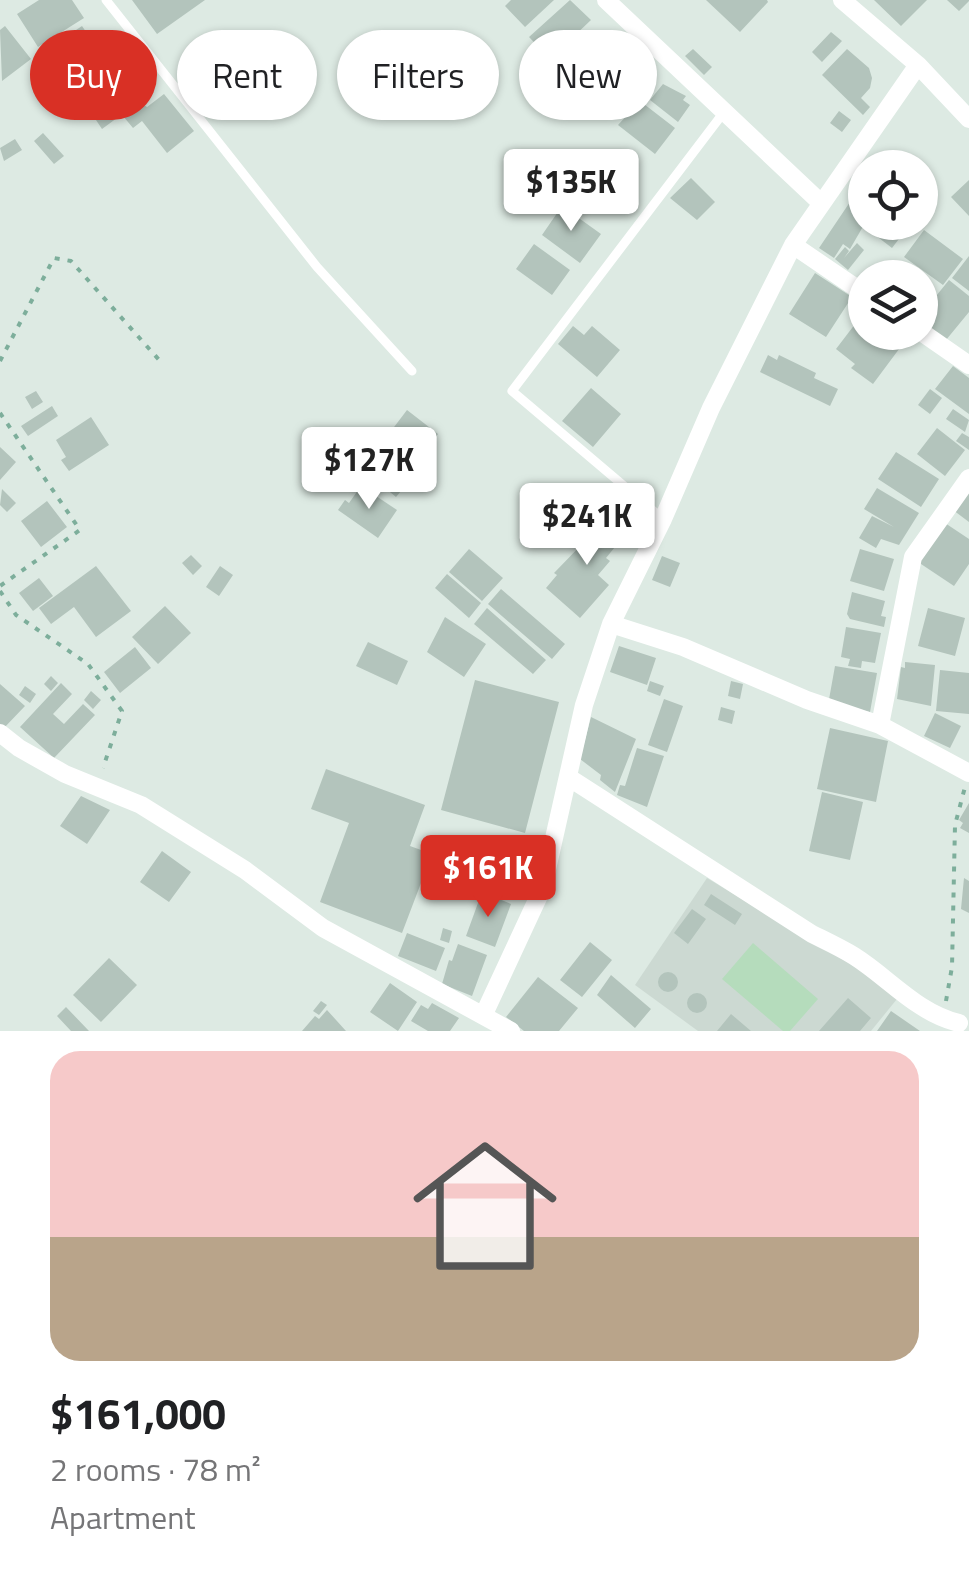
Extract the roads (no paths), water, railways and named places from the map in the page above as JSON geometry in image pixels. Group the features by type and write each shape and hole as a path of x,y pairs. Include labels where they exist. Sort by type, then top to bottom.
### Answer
{"street":[{"path":"606,0 821,204"},
{"path":"842,0 918,65 969,120"},
{"path":"484,1014 543,887 584,705 611,624 663,520 711,408 793,246 918,65"},
{"path":"793,246 848,283"},
{"path":"938,343 969,365"},
{"path":"880,725 914,557 969,478"},
{"path":"611,624 682,647 807,700 880,725 969,773"},
{"path":"0,733 34,757 156,814 245,870 323,928 511,1031"},
{"path":"568,777 951,1021"}],"lane":[{"path":"106,0 317,267 412,371"},
{"path":"663,520 512,392 724,112"}]}
